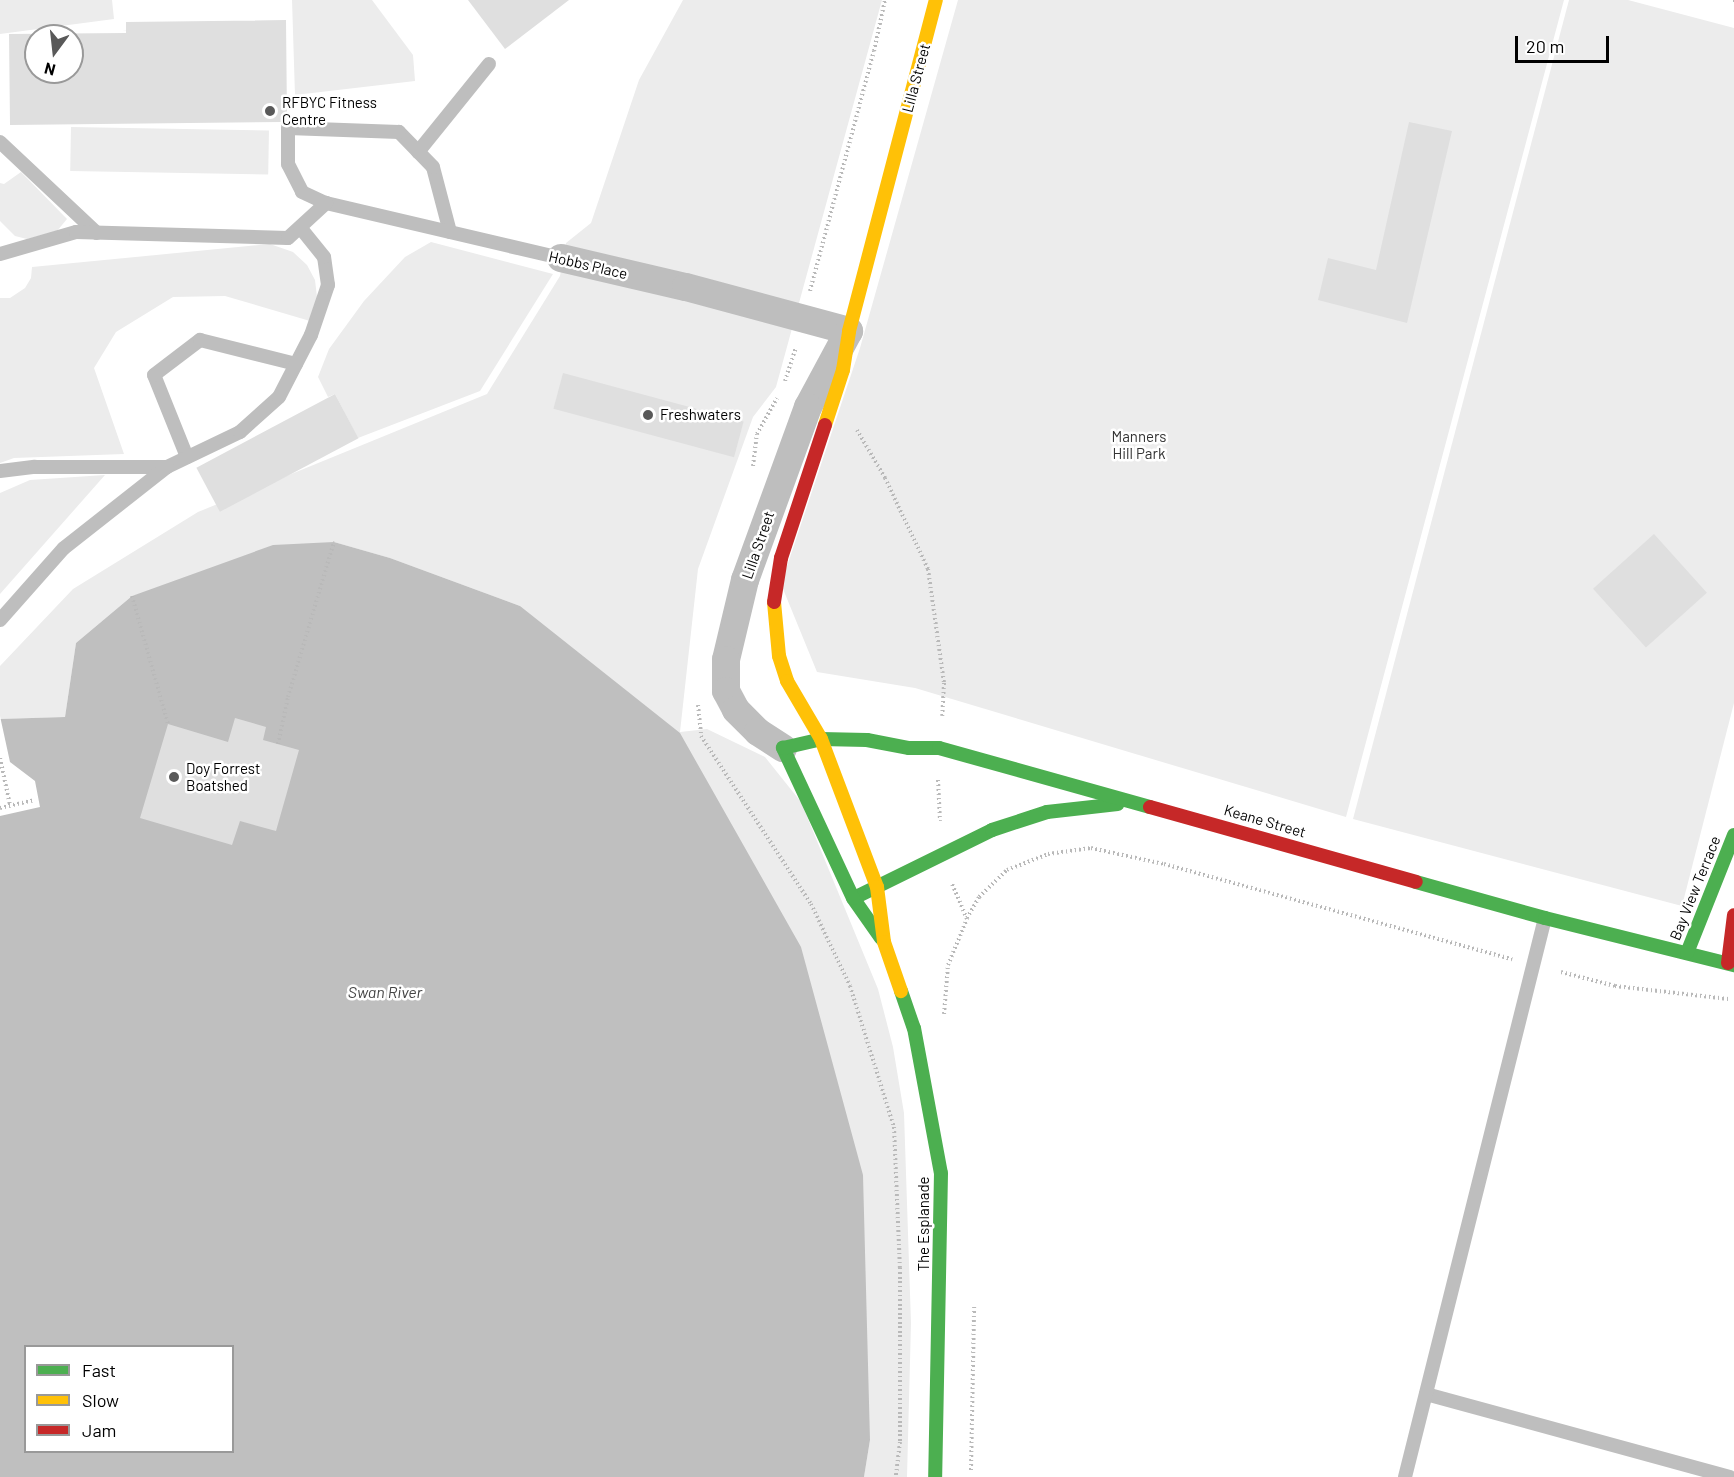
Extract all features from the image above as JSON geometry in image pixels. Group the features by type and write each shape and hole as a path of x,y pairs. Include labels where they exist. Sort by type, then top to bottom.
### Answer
{"street":[{"name":"Lilla Street","path":"783,748 758,732 736,710 726,691 725,674 745,580 818,412 849,331 936,0"},
{"name":"Hobbs Place","path":"561,258 849,331"},
{"name":"Lilla Street","path":"818,412 775,584 779,656 787,681 821,739"},
{"name":"Keane Street","path":"783,748 821,739 867,740 909,748 939,748 1545,918 1731,964"},
{"name":"The Esplanade","path":"821,739 878,887 884,942 914,1028 941,1173 935,1477"},
{"name":"The Esplanade","path":"783,748 809,797 853,898 884,942"},
{"path":"853,898 992,830 1047,812 1138,802"},
{"name":"Bay View Terrace","path":"1687,953 1734,835"},
{"path":"1731,964 1734,915"}],"lane":[{"path":"450,232 433,166 418,152 489,64"},
{"name":"Hobbs Place","path":"418,152 399,132 288,128 288,164 302,192 326,203 561,258"},
{"path":"0,142 97,233"},
{"path":"0,254 76,232 288,238 326,203"},
{"path":"0,620 64,548 167,467 240,432 279,397 311,335 328,285 324,257 300,227"},
{"path":"187,457 154,375 200,340 296,364"},
{"path":"0,471 35,467 167,467"},
{"path":"1405,1477 1545,918"},
{"path":"1426,1394 1730,1477"}],"path":[{"path":"754,470 752,463 758,434 779,395 804,318 885,0"},
{"path":"779,395 860,431 928,568 944,683 939,748 940,826 949,876 967,919"},
{"path":"278,744 288,697 334,542"},
{"path":"132,596 168,724"},
{"path":"697,695 701,736 811,904 850,987 894,1127 900,1268 900,1442 896,1477"},
{"path":"0,758 10,805"},
{"path":"0,808 34,800"},
{"path":"944,1017 948,965 979,897 1007,870 1048,854 1091,848 1164,864 1519,961"},
{"path":"1560,972 1616,986 1734,999"},
{"path":"970,1477 974,1296"}],"green space":[{"path":"0,0 112,0 114,19 76,24 24,24 24,31 0,34"},
{"path":"292,0 372,0 413,55 415,81 295,95"},
{"path":"683,0 882,0 776,387 753,417 698,569 680,732 707,729 765,757 801,802 878,989 893,1047 904,1113 911,1323 907,1477 864,1477 870,1440 520,606 390,558 334,542 132,596 76,643 65,717 0,719 0,666 73,589 198,512 487,394 560,276 566,243 591,223 639,80"},
{"name":"Manners Hill Park","path":"958,0 1564,0 1346,817 915,688 817,672 781,584 860,348"},
{"path":"1569,0 1628,0 1734,28 1734,703 1682,906 1353,819"},
{"path":"71,127 269,130 268,174 70,171"},
{"path":"21,172 67,219 57,231 27,239 15,236 0,221 0,183 4,184"},
{"path":"431,242 553,274 480,391 358,438 335,394 328,397 318,377 329,349 364,301 405,257"},
{"path":"270,244 293,252 307,265 315,280 317,297 310,321 225,296 173,297 116,332 94,368 124,454 14,458 0,463 0,298 10,298 25,288 31,278 32,267"},
{"path":"105,475 0,594 0,493 30,480"}],"water":[{"name":"Swan River","path":"334,542 390,558 520,606 680,733 801,947 863,1175 870,1440 864,1477 0,1477 0,719 65,717 76,643 132,596 273,545"}],"pier":[{"path":"0,716 10,762 35,781 40,807 0,816"}],"building":[{"path":"468,0 569,0 505,49"},
{"path":"286,20 287,119 282,122 10,125 9,34 24,34 24,84 84,84 84,33 126,33 126,22"},
{"path":"1409,122 1452,131 1407,323 1318,300 1328,258 1376,270"},
{"name":"Freshwaters","path":"563,373 744,421 734,457 553,409"},
{"path":"335,394 358,438 220,512 196,468"},
{"path":"1654,534 1707,593 1646,648 1593,589"},
{"path":"235,718 266,727 263,740 299,750 276,831 240,821 232,845 140,818 168,724 228,742"}],"traffic: fast":[{"path":"881,938 853,898 783,748 821,739 867,740 909,748 939,748 1150,807"},
{"path":"858,896 992,830 1047,812 1118,804"},
{"path":"1687,953 1734,835"},
{"path":"1416,882 1545,918 1734,965"},
{"path":"901,991 914,1028 941,1173 935,1477"}],"traffic: slow":[{"path":"825,425 843,370 849,331 936,0"},
{"path":"774,602 779,656 787,681 821,739 877,887 884,942 901,991"}],"traffic: jam":[{"path":"774,602 781,558 825,425"},
{"path":"1150,807 1416,882"},
{"path":"1728,963 1734,915"}],"place":[{"name":"RFBYC Fitness Centre","path":"270,111"},
{"name":"Freshwaters","path":"648,415"},
{"name":"Doy Forrest Boatshed","path":"174,777"}]}
